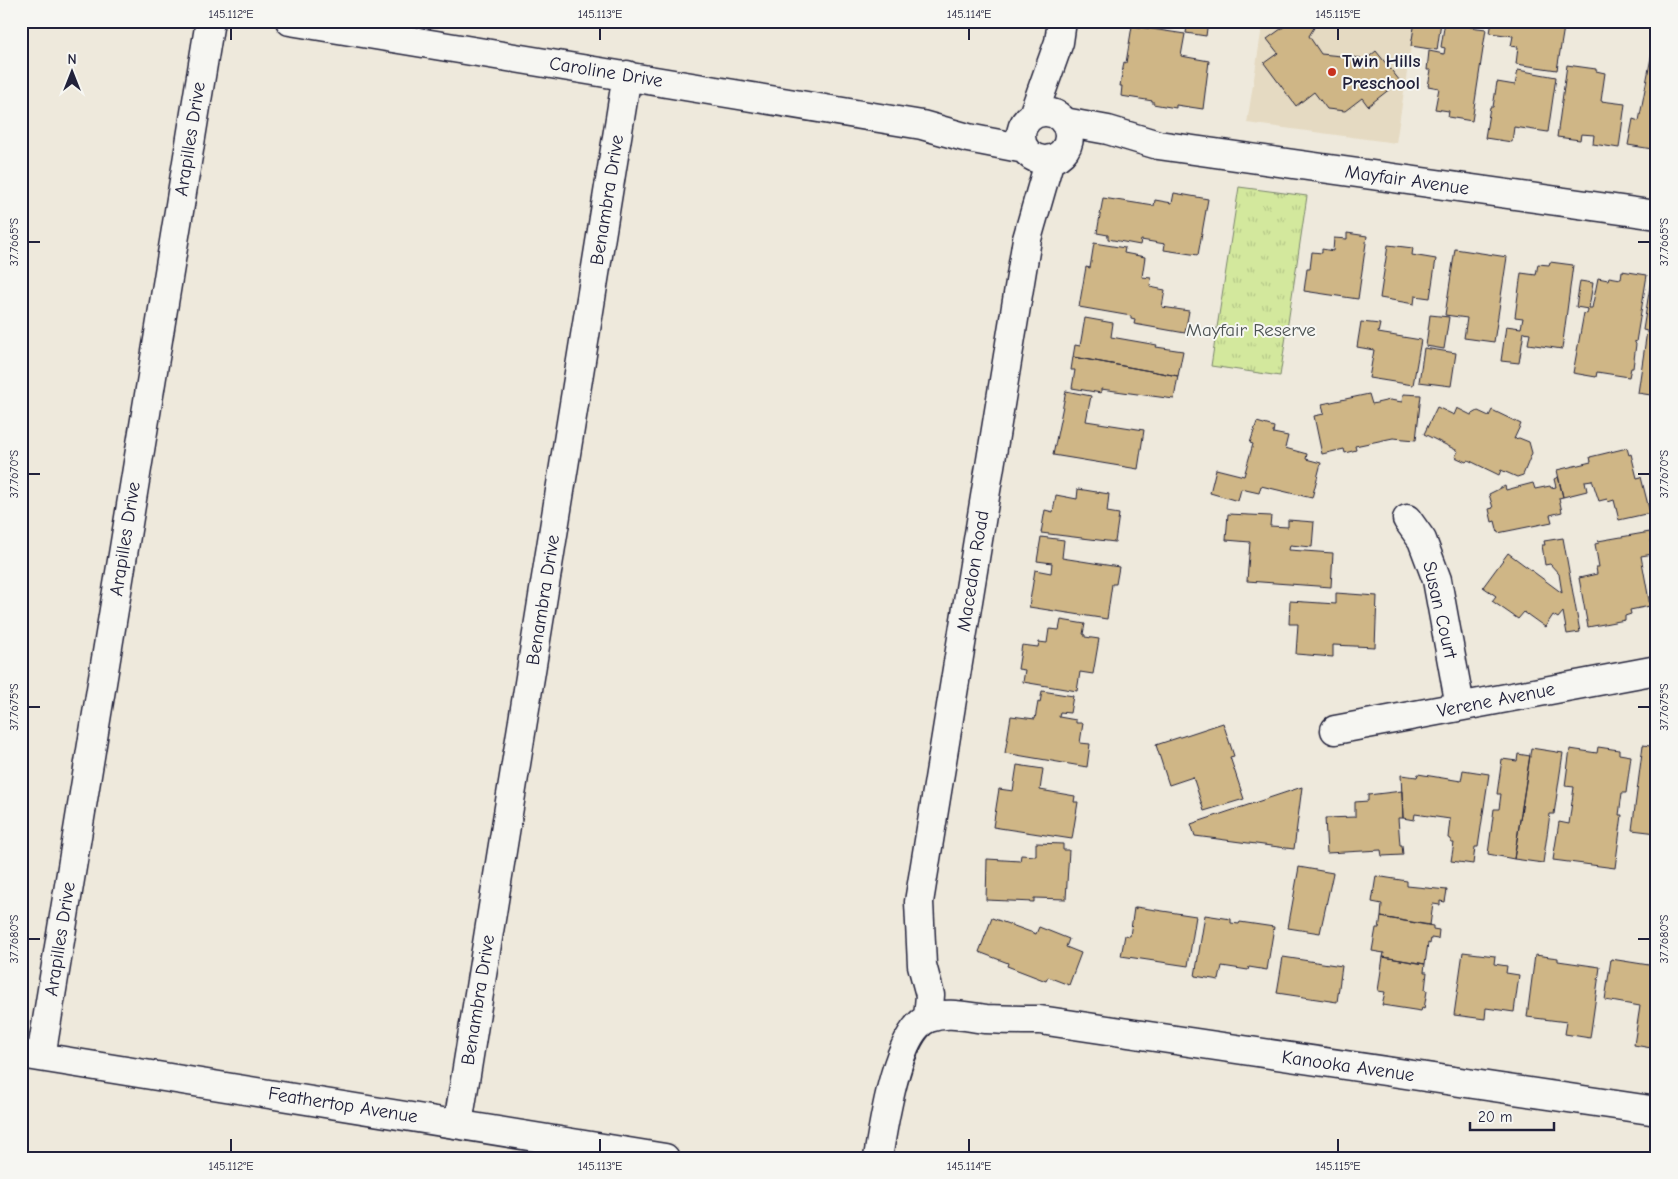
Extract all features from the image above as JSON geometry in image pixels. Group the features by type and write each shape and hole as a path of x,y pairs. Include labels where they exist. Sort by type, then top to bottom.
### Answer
{"street":[{"name":"Arapilles Drive","path":"31,1055 210,21"},
{"name":"Caroline Drive","path":"290,21 922,125 1000,127 1044,135"},
{"name":"Macedon Road","path":"925,1005 919,902 1060,32"},
{"name":"Benambra Drive","path":"458,1124 627,76"},
{"name":"Mayfair Avenue","path":"1044,135 1105,145 1158,145 1657,215"},
{"name":"Susan Court","path":"1408,519 1422,540 1437,580 1460,706"},
{"name":"Verene Avenue","path":"1335,730 1657,670"},
{"name":"Kanooka Avenue","path":"925,1005 953,1014 986,1019 1040,1020 1657,1111"},
{"path":"878,1158 887,1102 908,1041 925,1005"},
{"name":"Feathertop Avenue","path":"31,1055 665,1158"}],"shaded area":[{"path":"1263,21 1415,21 1396,143 1247,123"}],"green space":[{"name":"Mayfair Reserve","path":"1239,187 1307,196 1280,376 1211,366"}],"building":[{"path":"1152,21 1208,21 1206,36 1186,33 1187,27"},
{"name":"Twin Hills Preschool","path":"1287,21 1318,21 1309,36 1321,54 1361,58 1364,61 1376,51 1400,81 1368,106 1362,98 1345,111 1327,109 1314,92 1296,106 1264,63 1278,53 1267,39 1285,26 1284,24"},
{"path":"1415,21 1441,22 1437,50 1411,46"},
{"path":"1445,21 1471,21 1470,27 1486,29 1472,121 1448,117 1449,111 1435,109 1439,88 1428,86 1431,70 1427,70 1429,51 1444,54 1445,48 1441,47"},
{"path":"1492,21 1565,21 1557,70 1516,64 1518,47 1511,46 1513,36 1490,33"},
{"path":"1132,26 1185,34 1181,56 1209,61 1203,109 1176,105 1176,108 1153,104 1153,101 1121,96 1122,86 1120,86"},
{"path":"1652,52 1657,53 1657,127 1652,149 1628,145 1633,119 1639,121"},
{"path":"1567,65 1596,69 1596,71 1605,73 1601,101 1625,104 1619,148 1593,144 1594,135 1581,134 1580,140 1557,137"},
{"path":"1518,70 1556,77 1548,132 1514,127 1512,142 1485,138 1490,107 1493,107 1497,82 1515,85"},
{"path":"1174,193 1208,199 1198,255 1164,250 1165,244 1141,240 1140,245 1108,239 1108,235 1097,233 1103,198 1154,206 1155,200 1172,203"},
{"path":"1347,233 1367,236 1358,299 1304,291 1312,252 1322,253 1322,249 1333,251 1334,238 1347,239"},
{"path":"1094,243 1125,248 1124,253 1145,257 1142,277 1151,278 1150,287 1165,290 1162,307 1189,311 1185,333 1134,324 1135,320 1131,319 1131,316 1079,307 1086,267 1090,268"},
{"path":"1388,245 1413,248 1412,255 1436,259 1430,298 1415,296 1414,304 1380,298"},
{"path":"1455,249 1507,257 1494,342 1464,338 1467,318 1445,315"},
{"path":"1550,262 1573,265 1562,349 1528,344 1530,333 1524,332 1519,363 1501,361 1506,326 1521,328 1523,318 1515,317 1521,273 1536,275 1538,264 1549,265"},
{"path":"1622,271 1647,275 1635,341 1633,368 1631,368 1629,377 1597,372 1596,377 1573,373 1584,313 1587,314 1588,309 1576,307 1580,281 1593,283 1589,308 1592,308 1598,278 1608,280 1609,277 1621,279"},
{"path":"1651,280 1657,281 1657,396 1638,393 1647,331 1643,330"},
{"path":"1430,315 1449,317 1444,349 1426,346"},
{"path":"1085,318 1113,323 1111,337 1183,351 1178,376 1073,357 1075,345 1080,346"},
{"path":"1361,322 1380,324 1378,333 1421,340 1413,385 1369,378 1374,350 1357,347"},
{"path":"1424,348 1456,353 1451,386 1419,382"},
{"path":"1073,357 1178,376 1174,399 1101,389 1101,393 1072,388 1075,370 1071,370"},
{"path":"1066,391 1091,396 1086,421 1144,430 1138,469 1053,455"},
{"path":"1369,394 1372,404 1390,400 1402,402 1403,394 1421,395 1416,440 1393,438 1355,446 1356,450 1345,453 1344,449 1322,454 1314,416 1324,414 1322,404"},
{"path":"1437,407 1454,415 1457,408 1471,415 1478,411 1489,416 1492,410 1521,424 1514,439 1519,438 1529,442 1532,453 1523,475 1517,477 1501,470 1499,475 1468,460 1466,462 1455,457 1458,451 1424,434"},
{"path":"1257,422 1274,427 1273,433 1288,436 1285,448 1307,454 1306,459 1321,463 1312,498 1261,486 1259,493 1241,489 1238,501 1210,493 1216,469 1244,476 1253,444 1250,443"},
{"path":"1627,448 1629,455 1631,454 1637,478 1641,477 1650,513 1619,520 1614,500 1608,502 1607,499 1599,501 1592,480 1585,481 1587,491 1563,497 1557,470 1591,462 1590,457"},
{"path":"1558,477 1563,497 1559,498 1562,512 1550,515 1552,522 1498,533 1495,521 1492,522 1489,509 1493,508 1489,494 1505,486 1506,490 1533,483 1535,489 1550,486 1551,488 1556,487 1554,479"},
{"path":"1078,489 1109,494 1107,512 1119,514 1115,542 1041,533 1045,510 1053,512 1056,495 1077,499"},
{"path":"1228,514 1271,516 1270,526 1288,527 1288,520 1314,522 1312,547 1290,545 1289,550 1333,553 1331,587 1247,581 1250,542 1226,540"},
{"path":"1650,532 1653,554 1641,556 1650,606 1630,610 1631,614 1625,616 1625,620 1588,627 1579,578 1597,574 1596,567 1599,567 1595,544 1599,543 1598,541"},
{"path":"1041,537 1064,540 1062,558 1119,567 1116,584 1112,584 1107,619 1029,607 1035,570 1051,573 1052,563 1037,561"},
{"path":"1563,538 1580,632 1567,634 1563,612 1558,618 1553,615 1545,627 1524,612 1518,619 1492,601 1496,596 1483,587 1508,553 1562,593 1559,574 1550,564 1545,565 1542,545 1545,545 1544,541"},
{"path":"1336,593 1377,596 1375,647 1333,645 1333,657 1296,654 1298,624 1289,624 1290,601 1336,604"},
{"path":"1061,620 1085,624 1083,634 1085,637 1099,639 1093,674 1080,672 1077,691 1023,682 1025,670 1018,669 1022,645 1038,647 1039,642 1047,643 1049,629 1059,630"},
{"path":"1042,691 1073,696 1070,713 1060,712 1059,717 1076,720 1076,723 1083,723 1080,743 1090,744 1087,767 1005,753 1011,716 1035,719"},
{"path":"1223,723 1234,756 1230,757 1244,799 1204,811 1193,777 1169,785 1156,745"},
{"path":"1643,745 1657,747 1657,833 1632,830"},
{"path":"1598,747 1619,750 1619,754 1631,756 1626,793 1622,793 1619,815 1622,815 1615,868 1553,860 1559,822 1569,824 1574,787 1565,786 1570,749 1597,753"},
{"path":"1531,748 1563,753 1554,814 1550,814 1543,863 1514,859"},
{"path":"1518,754 1530,756 1514,859 1488,854 1494,809 1499,809 1501,794 1497,794 1502,759 1517,761"},
{"path":"1017,765 1043,769 1040,790 1075,796 1074,802 1078,802 1072,839 993,827 999,789 1013,791"},
{"path":"1463,770 1489,774 1478,847 1475,847 1473,864 1451,861 1454,843 1451,843 1451,839 1448,838 1450,819 1415,814 1414,820 1403,818 1401,775 1417,777 1418,774 1461,781"},
{"path":"1302,787 1294,849 1195,836 1191,824"},
{"path":"1402,791 1403,818 1398,818 1400,845 1402,845 1403,855 1382,856 1381,850 1327,853 1325,818 1355,817 1355,802 1368,801 1368,795"},
{"path":"1036,843 1063,844 1063,850 1069,850 1066,899 1034,898 1034,902 986,900 987,859 1020,861 1021,855 1036,856"},
{"path":"1299,867 1333,873 1320,933 1288,928"},
{"path":"1376,876 1407,881 1407,886 1447,890 1445,902 1440,901 1440,905 1433,904 1430,925 1381,917 1382,904 1372,902"},
{"path":"1136,907 1196,916 1188,966 1121,956 1125,935 1130,936 1134,908 1136,909"},
{"path":"1205,915 1231,919 1231,923 1239,924 1240,922 1274,927 1267,970 1249,967 1248,970 1222,966 1219,980 1195,976"},
{"path":"1381,917 1433,926 1433,929 1439,930 1438,939 1431,938 1430,944 1428,943 1425,964 1383,957 1384,953 1372,951 1376,928 1379,928"},
{"path":"992,918 1036,934 1039,927 1069,939 1066,947 1081,953 1069,985 1048,977 1046,981 1007,966 1008,963 979,952"},
{"path":"1463,952 1495,956 1494,964 1507,966 1506,973 1519,975 1514,1012 1486,1008 1485,1019 1454,1015"},
{"path":"1535,955 1558,958 1558,961 1600,967 1590,1038 1565,1034 1567,1022 1527,1017"},
{"path":"1283,957 1342,966 1337,1002 1277,993"},
{"path":"1383,957 1425,964 1424,972 1427,972 1425,990 1427,991 1424,1009 1422,1008 1421,1011 1382,1005 1385,992 1378,991"},
{"path":"1611,959 1655,966 1652,982 1657,982 1657,1049 1634,1045 1640,1006 1605,1000"}],"place":[{"name":"Twin Hills Preschool","path":"1332,72"}]}
